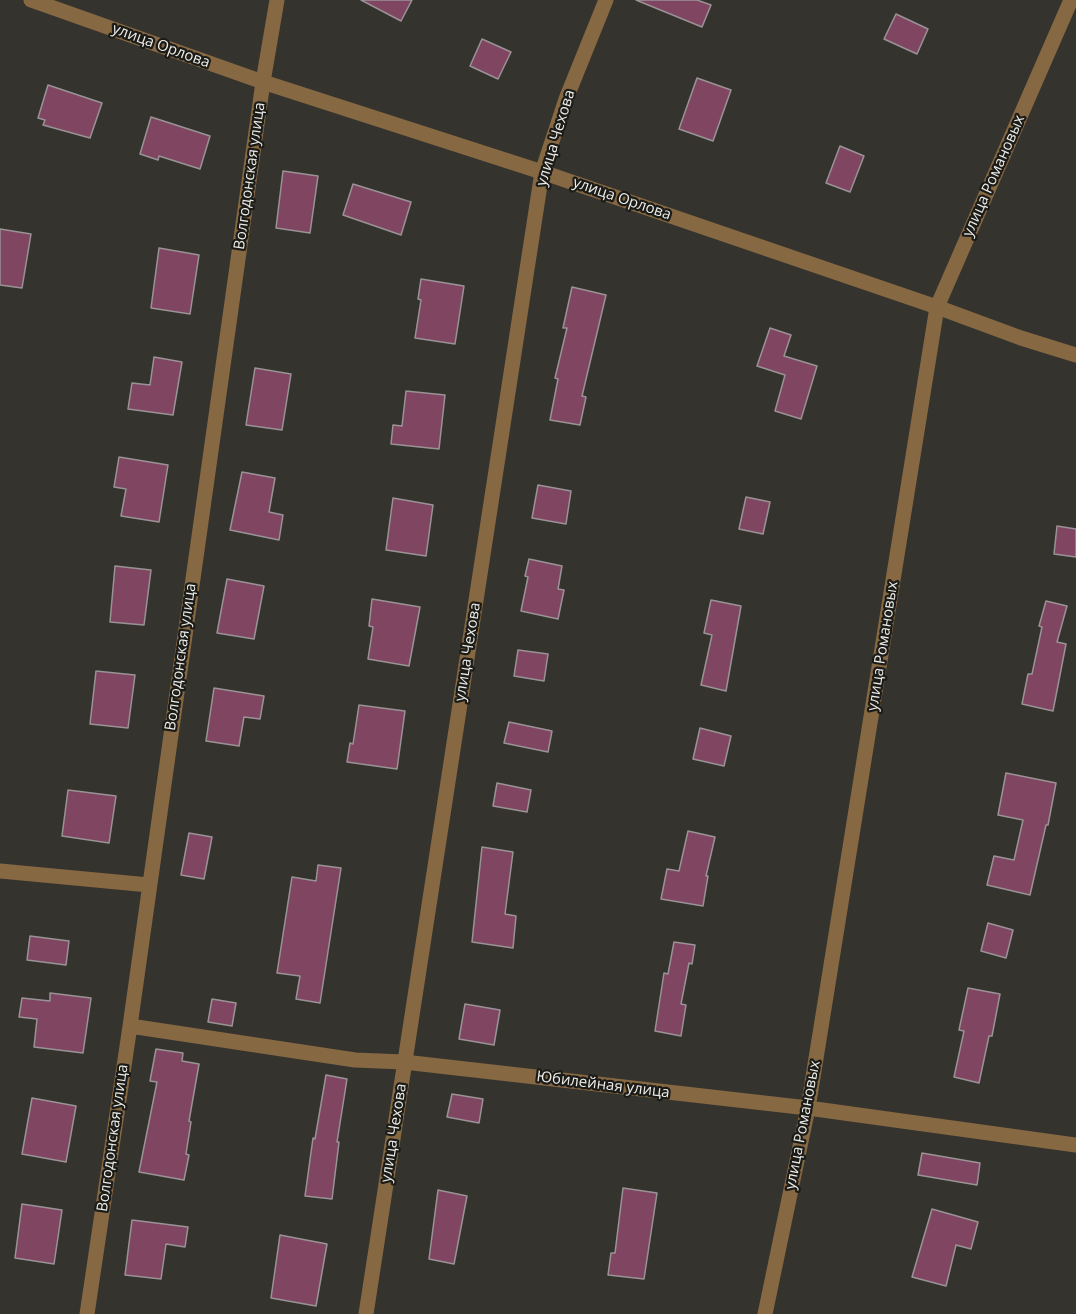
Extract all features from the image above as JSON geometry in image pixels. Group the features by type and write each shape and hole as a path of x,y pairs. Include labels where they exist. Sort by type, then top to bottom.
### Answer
{"street":[{"name":"улица Орлова","path":"31,0 263,82 542,172 1076,356"},
{"name":"Волгодонская улица","path":"87,1314 130,1026 263,82 277,0"},
{"name":"улица Чехова","path":"366,1314 542,172 566,99 606,0"},
{"name":"улица Романовых","path":"765,1314 808,1108 937,307 1071,0"},
{"path":"0,871 149,885"},
{"name":"Юбилейная улица","path":"130,1026 355,1060 404,1062 808,1108 1076,1145"}],"building":[{"path":"361,0 412,0 401,21"},
{"path":"636,0 697,0 711,5 702,27"},
{"path":"896,14 928,29 917,54 884,39"},
{"path":"482,39 511,52 498,79 470,66"},
{"path":"697,78 731,90 713,141 679,129"},
{"path":"48,85 102,103 90,138 43,125 45,120 38,118"},
{"path":"151,117 210,136 200,169 159,156 158,160 140,154"},
{"path":"840,146 864,156 850,192 826,183"},
{"path":"283,171 318,176 310,233 276,228"},
{"path":"353,184 411,202 401,235 343,215"},
{"path":"0,229 31,234 22,288 0,285"},
{"path":"159,248 199,255 190,314 151,308"},
{"path":"421,279 464,286 455,344 415,338 421,300 418,299"},
{"path":"572,287 606,295 582,396 586,397 580,425 550,420 558,379 555,378 567,328 563,328"},
{"path":"770,328 791,335 784,356 817,366 801,419 775,411 785,375 757,366"},
{"path":"154,357 182,362 173,415 128,409 132,383 150,385"},
{"path":"255,368 291,374 282,430 246,425"},
{"path":"406,391 445,395 439,449 391,444 393,425 402,426"},
{"path":"119,457 168,465 159,522 121,516 126,489 114,487"},
{"path":"242,472 275,478 269,512 283,515 279,540 230,530"},
{"path":"538,485 571,491 566,524 532,518"},
{"path":"746,497 770,502 763,534 739,529"},
{"path":"393,498 433,505 426,556 386,550"},
{"path":"1057,526 1076,529 1076,557 1054,554"},
{"path":"529,559 562,566 558,589 564,590 558,619 521,611"},
{"path":"115,566 151,570 144,625 110,622"},
{"path":"227,579 264,586 254,639 217,633"},
{"path":"372,599 420,607 409,666 368,659 373,627 369,626"},
{"path":"711,600 741,606 726,691 701,685 712,635 704,633"},
{"path":"1046,601 1067,606 1057,642 1066,644 1053,711 1022,704 1028,674 1032,674 1042,627 1039,626"},
{"path":"518,650 548,654 544,681 514,676"},
{"path":"96,671 135,675 128,728 90,724"},
{"path":"214,688 264,696 260,719 244,717 239,746 206,741"},
{"path":"359,705 405,711 397,769 347,762 350,743 353,744"},
{"path":"509,722 552,731 548,752 504,743"},
{"path":"700,728 731,736 724,766 693,759"},
{"path":"1006,773 1056,783 1030,895 987,885 994,856 1014,860 1023,820 998,815"},
{"path":"497,783 531,790 527,812 493,806"},
{"path":"68,790 116,796 109,843 62,836"},
{"path":"688,831 715,837 706,876 708,876 703,906 661,899 667,869 679,871"},
{"path":"189,833 212,837 204,879 181,875"},
{"path":"482,847 513,852 505,914 516,916 513,948 472,942"},
{"path":"318,865 341,868 320,1003 296,999 300,976 277,973 292,877 316,881"},
{"path":"988,923 1013,930 1006,958 981,951"},
{"path":"30,936 69,941 66,965 27,960"},
{"path":"674,942 695,945 681,1004 686,1005 681,1036 655,1031 664,973 668,974"},
{"path":"968,988 1000,994 992,1036 989,1036 979,1083 954,1077 964,1031 959,1030"},
{"path":"50,993 91,998 83,1053 34,1047 37,1019 19,1017 22,998 50,1001"},
{"path":"212,999 236,1003 232,1026 208,1022"},
{"path":"465,1004 500,1010 494,1045 459,1039"},
{"path":"156,1049 183,1053 182,1061 199,1064 189,1121 191,1122 186,1154 189,1155 184,1180 139,1172 157,1082 150,1081"},
{"path":"326,1075 347,1079 337,1142 339,1142 332,1199 305,1196 313,1138 315,1139"},
{"path":"452,1094 483,1099 479,1123 447,1117"},
{"path":"32,1098 76,1106 66,1162 22,1154"},
{"path":"922,1153 980,1163 977,1185 918,1175"},
{"path":"623,1188 657,1193 644,1279 608,1275 611,1253 615,1253"},
{"path":"438,1190 467,1196 454,1264 429,1259"},
{"path":"22,1204 62,1210 54,1264 15,1258"},
{"path":"932,1209 978,1222 971,1249 956,1245 946,1286 912,1277"},
{"path":"132,1220 188,1227 185,1247 166,1244 161,1279 125,1275"},
{"path":"280,1235 327,1244 316,1306 271,1298"}]}
